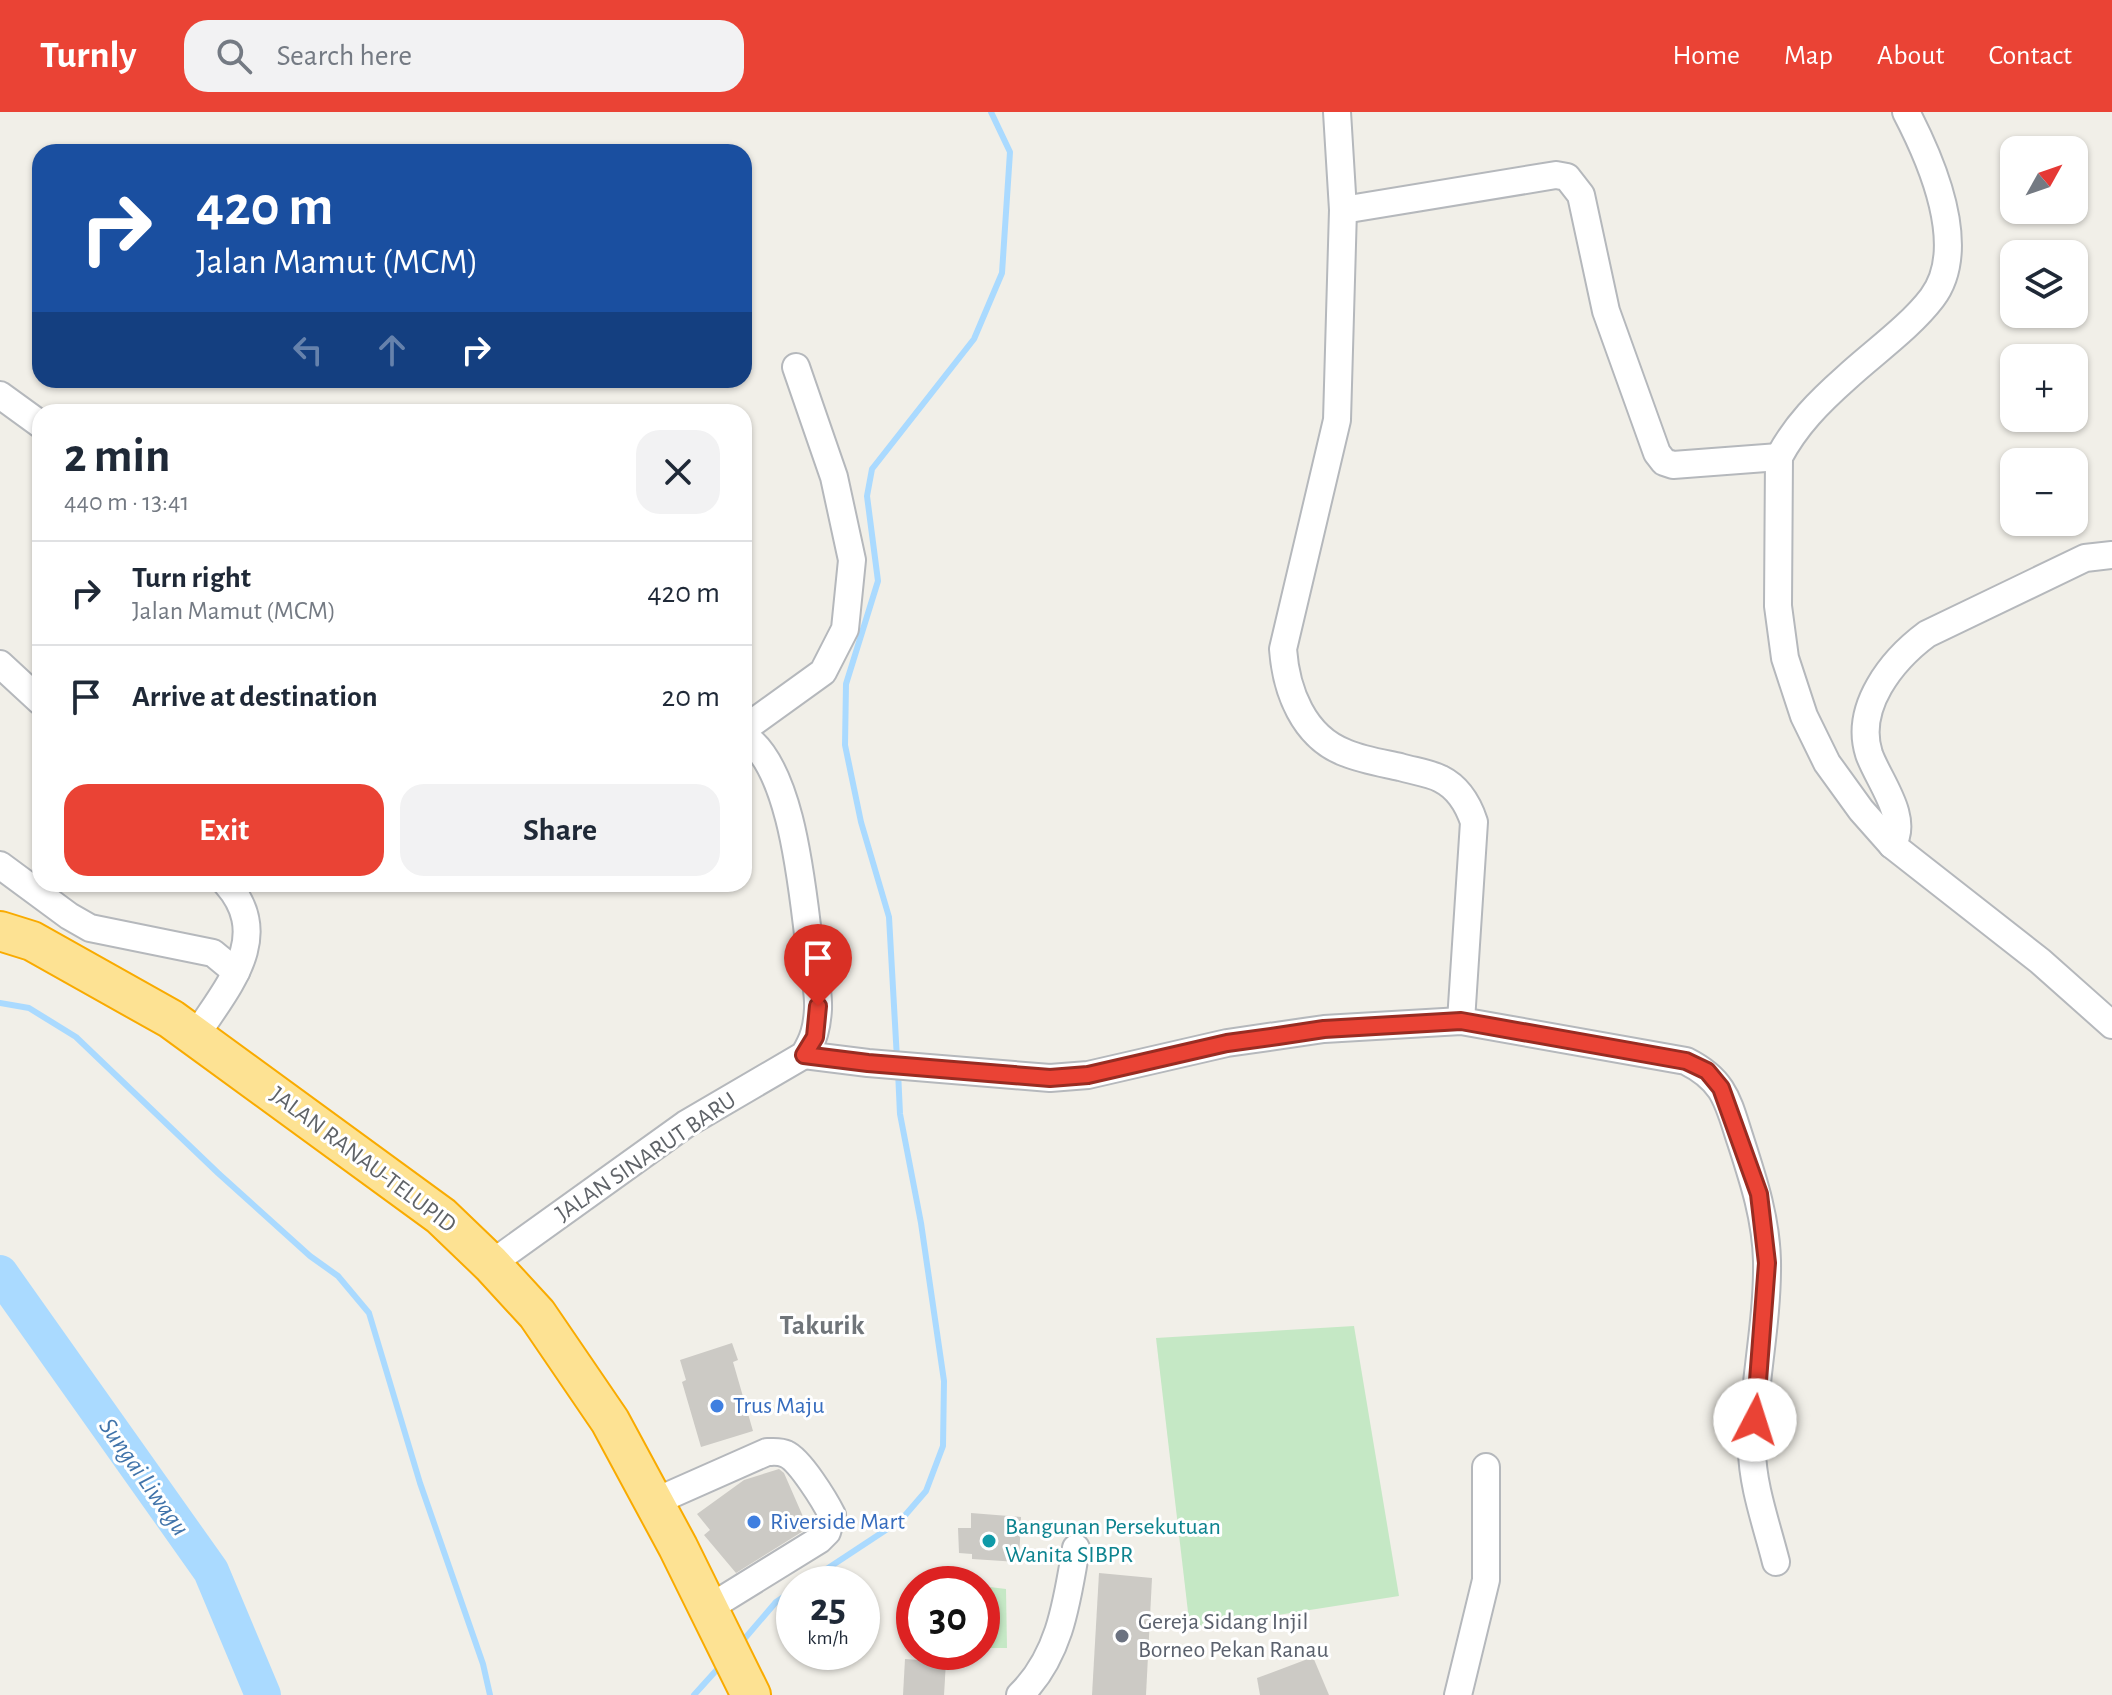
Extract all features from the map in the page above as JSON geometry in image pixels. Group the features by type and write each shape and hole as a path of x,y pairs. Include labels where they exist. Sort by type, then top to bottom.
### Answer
{"highway":[{"name":"JALAN RANAU-TELUPID","path":"0,931 32,941 171,1019 441,1216 491,1264 537,1314 610,1421 748,1689"}],"street":[{"path":"1337,112 1343,210 1337,420 1283,649 1285,674 1292,699 1325,742 1345,753 1441,778 1468,803 1474,822 1461,1021"},
{"path":"1906,112 1925,149 1937,184 1948,252 1943,278 1916,315 1818,403 1795,430 1779,457 1778,606 1785,658 1804,716 1827,763 1861,810 1892,845 2040,961 2112,1025"},
{"path":"1343,210 1556,175 1567,177 1581,195 1606,311 1657,453 1664,462 1673,465 1779,457"},
{"path":"752,723 823,672 845,629 852,560 834,477 796,367"},
{"path":"0,395 32,418"},
{"path":"1892,845 1898,829 1895,814 1868,752 1867,710 1886,676 1907,648 1927,634 2071,564 2085,558 2112,555"},
{"path":"0,664 32,694"},
{"path":"752,740 767,759 791,824 797,857 818,1006 815,1037 804,1055 1036,1078 1088,1075 1227,1043 1324,1029 1461,1021 1686,1061 1707,1071 1721,1088 1759,1194 1767,1263 1752,1452 1776,1562"},
{"path":"0,865 32,889"},
{"path":"37,892 90,928 213,953 236,972"},
{"path":"195,1037 244,954 248,927 244,907 233,892"},
{"name":"JALAN SINARUT BARU","path":"491,1264 686,1124 804,1055"},
{"path":"654,1502 767,1452 783,1452 791,1457 832,1515 827,1532 819,1540 713,1616"},
{"path":"1458,1695 1486,1580 1486,1467"},
{"path":"1020,1695 1048,1661 1057,1636 1076,1548"}],"green space":[{"path":"1354,1326 1399,1596 1190,1629 1156,1338"},
{"path":"1000,1588 1006,1589 1007,1648 1000,1648"}],"building":[{"name":"Trus Maju","path":"732,1343 738,1360 733,1362 753,1431 701,1447 682,1382 686,1380 680,1360"},
{"name":"Riverside Mart","path":"779,1469 784,1473 808,1528 736,1573 704,1535 710,1530 697,1514 744,1480"},
{"name":"Bangunan Persekutuan Wanita SIBPR","path":"971,1513 1021,1517 1019,1562 972,1559 972,1554 959,1553 958,1528 971,1528"},
{"name":"Gereja Sidang Injil Borneo Pekan Ranau","path":"1099,1573 1152,1578 1146,1695 1092,1695"},
{"path":"1313,1657 1329,1695 1260,1695 1257,1678"},
{"path":"904,1670 946,1670 944,1695 903,1695"}],"waterway":[{"path":"897,1059 889,917 861,822 845,745 846,684 878,581 867,496 872,469 974,339 1002,273 1010,152 991,112"},
{"path":"0,1003 29,1008 76,1037 218,1173 310,1256 338,1276 369,1313 420,1483 483,1664 490,1695"},
{"path":"831,1566 901,1520 926,1491 943,1446 944,1381 921,1223 900,1114 898,1071"},
{"name":"Sungai Liwagu","path":"0,1273 211,1571 263,1695"},
{"path":"740,1644 776,1602"},
{"path":"694,1695 722,1664"}],"place":[{"name":"Trus Maju","path":"717,1406"},
{"name":"Riverside Mart","path":"754,1522"},
{"name":"Bangunan Persekutuan Wanita SIBPR","path":"989,1541"},
{"name":"Gereja Sidang Injil Borneo Pekan Ranau","path":"1122,1636"}],"district":[{"name":"Takurik","path":"822,1326"}],"route":[{"path":"818,1006 815,1037 804,1055 1008,1076 1050,1078 1088,1075 1227,1043 1324,1029 1461,1021 1686,1061 1707,1071 1721,1088 1759,1194 1767,1263 1755,1420"}]}
